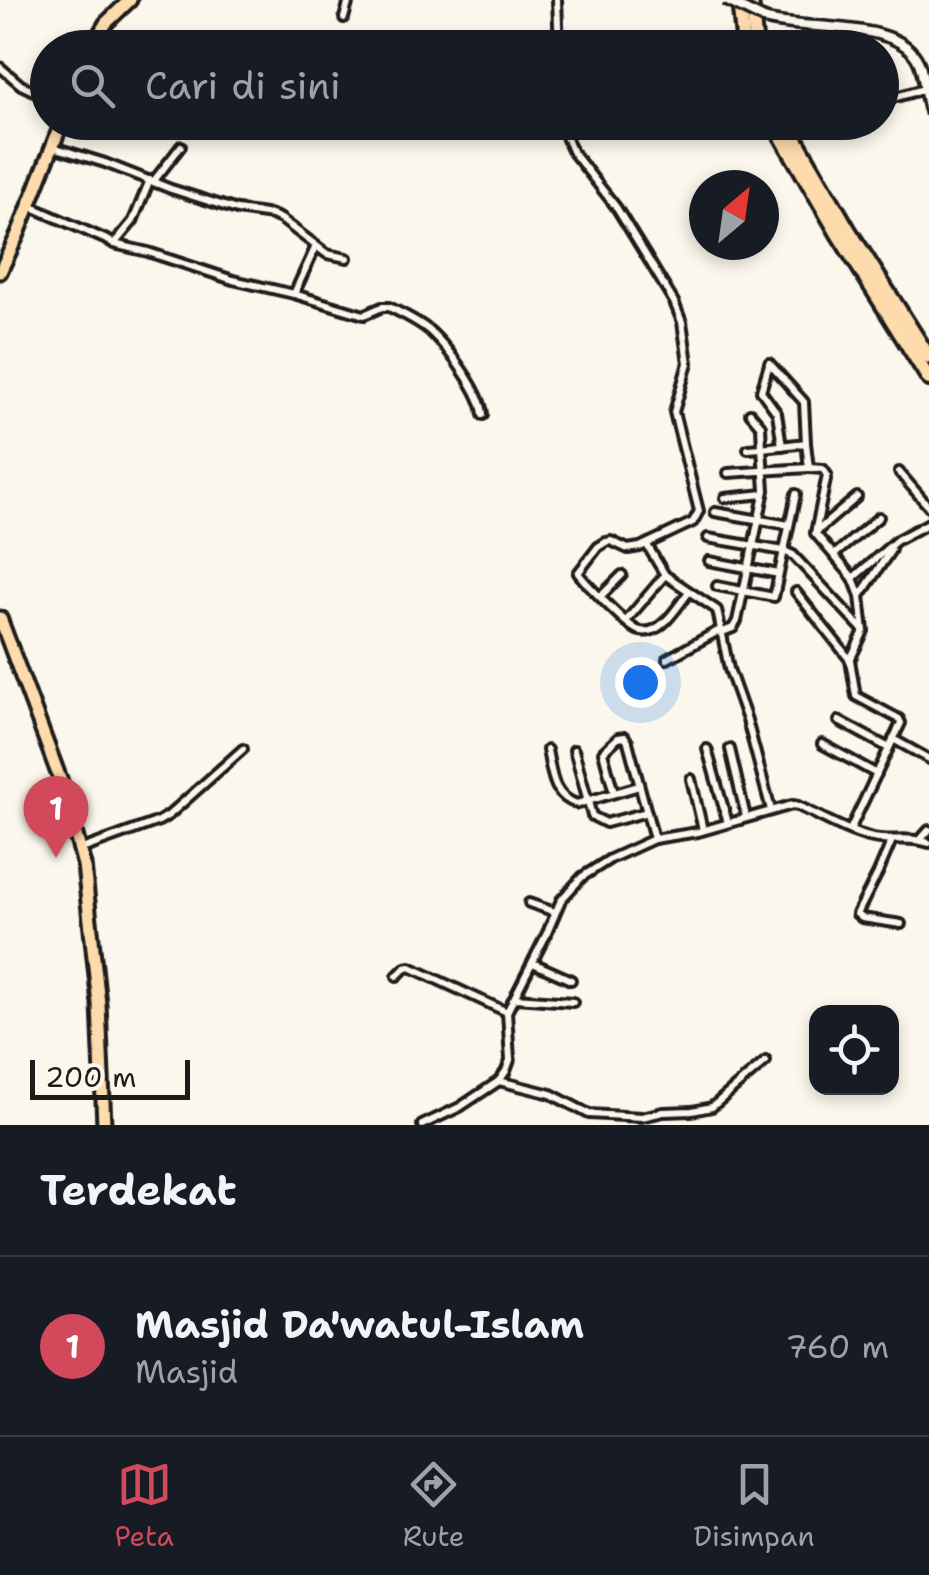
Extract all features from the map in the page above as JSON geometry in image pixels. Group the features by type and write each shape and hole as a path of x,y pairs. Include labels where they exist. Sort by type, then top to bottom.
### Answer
{"highway":[{"path":"101,30 130,0"},
{"path":"739,0 742,30"},
{"path":"751,0 754,30"},
{"path":"0,272 55,140"},
{"path":"783,140 929,379"},
{"path":"797,140 929,358"},
{"path":"1,625 63,787 80,850 94,947 104,1125"}],"street":[{"path":"344,18 349,0"},
{"path":"557,0 558,30"},
{"path":"725,0 783,24 848,30"},
{"path":"899,42 918,60 929,110"},
{"path":"0,67 30,89"},
{"path":"899,96 924,89"},
{"path":"568,140 645,254 682,322 688,363 674,412 699,511 693,522 647,545 628,549 608,542 598,547 581,566 579,576 635,629 644,632 664,621 689,592"},
{"path":"114,244 133,221 152,181 181,146"},
{"path":"52,147 106,162 237,210 272,215 327,254 347,258"},
{"path":"29,206 114,244 233,280 364,315 388,307 433,334 482,402 482,415"},
{"path":"294,294 316,246"},
{"path":"782,446 777,413 761,391 769,363 804,402 809,468"},
{"path":"667,659 735,626 764,494 761,426 750,413"},
{"path":"748,449 806,443"},
{"path":"728,473 823,469 827,475 815,532"},
{"path":"899,472 929,506"},
{"path":"725,498 764,494"},
{"path":"717,586 774,597 796,494"},
{"path":"815,532 857,497"},
{"path":"715,512 789,525"},
{"path":"834,555 878,517"},
{"path":"853,578 898,540 929,524"},
{"path":"815,532 853,578 860,596 864,630 850,660"},
{"path":"708,538 784,551 801,562 864,630"},
{"path":"860,596 898,540"},
{"path":"647,545 665,576 713,606 718,614 771,810"},
{"path":"710,560 779,574"},
{"path":"602,596 622,575"},
{"path":"626,620 665,576"},
{"path":"796,592 850,660 858,698 900,721 850,830"},
{"path":"839,721 889,748"},
{"path":"614,792 603,752 622,736 628,742 654,840"},
{"path":"893,740 929,759"},
{"path":"822,744 877,774"},
{"path":"80,850 169,815 243,749"},
{"path":"707,749 728,823"},
{"path":"730,749 746,818"},
{"path":"548,750 558,793 572,803 639,786"},
{"path":"574,750 592,816 606,823 646,812"},
{"path":"690,779 703,830"},
{"path":"422,1125 460,1108 499,1082 510,1064 507,1012 555,912 565,894 582,877 610,859 654,840 792,804 867,837 929,843"},
{"path":"920,840 929,830"},
{"path":"892,840 857,914 901,924"},
{"path":"528,903 555,912"},
{"path":"533,963 571,980"},
{"path":"396,976 410,967 507,1012"},
{"path":"515,998 572,1002"},
{"path":"499,1082 551,1094 589,1114 642,1116 712,1107 766,1060"}],"place":[{"name":"Masjid Da'watul-Islam","path":"56,858"}]}
